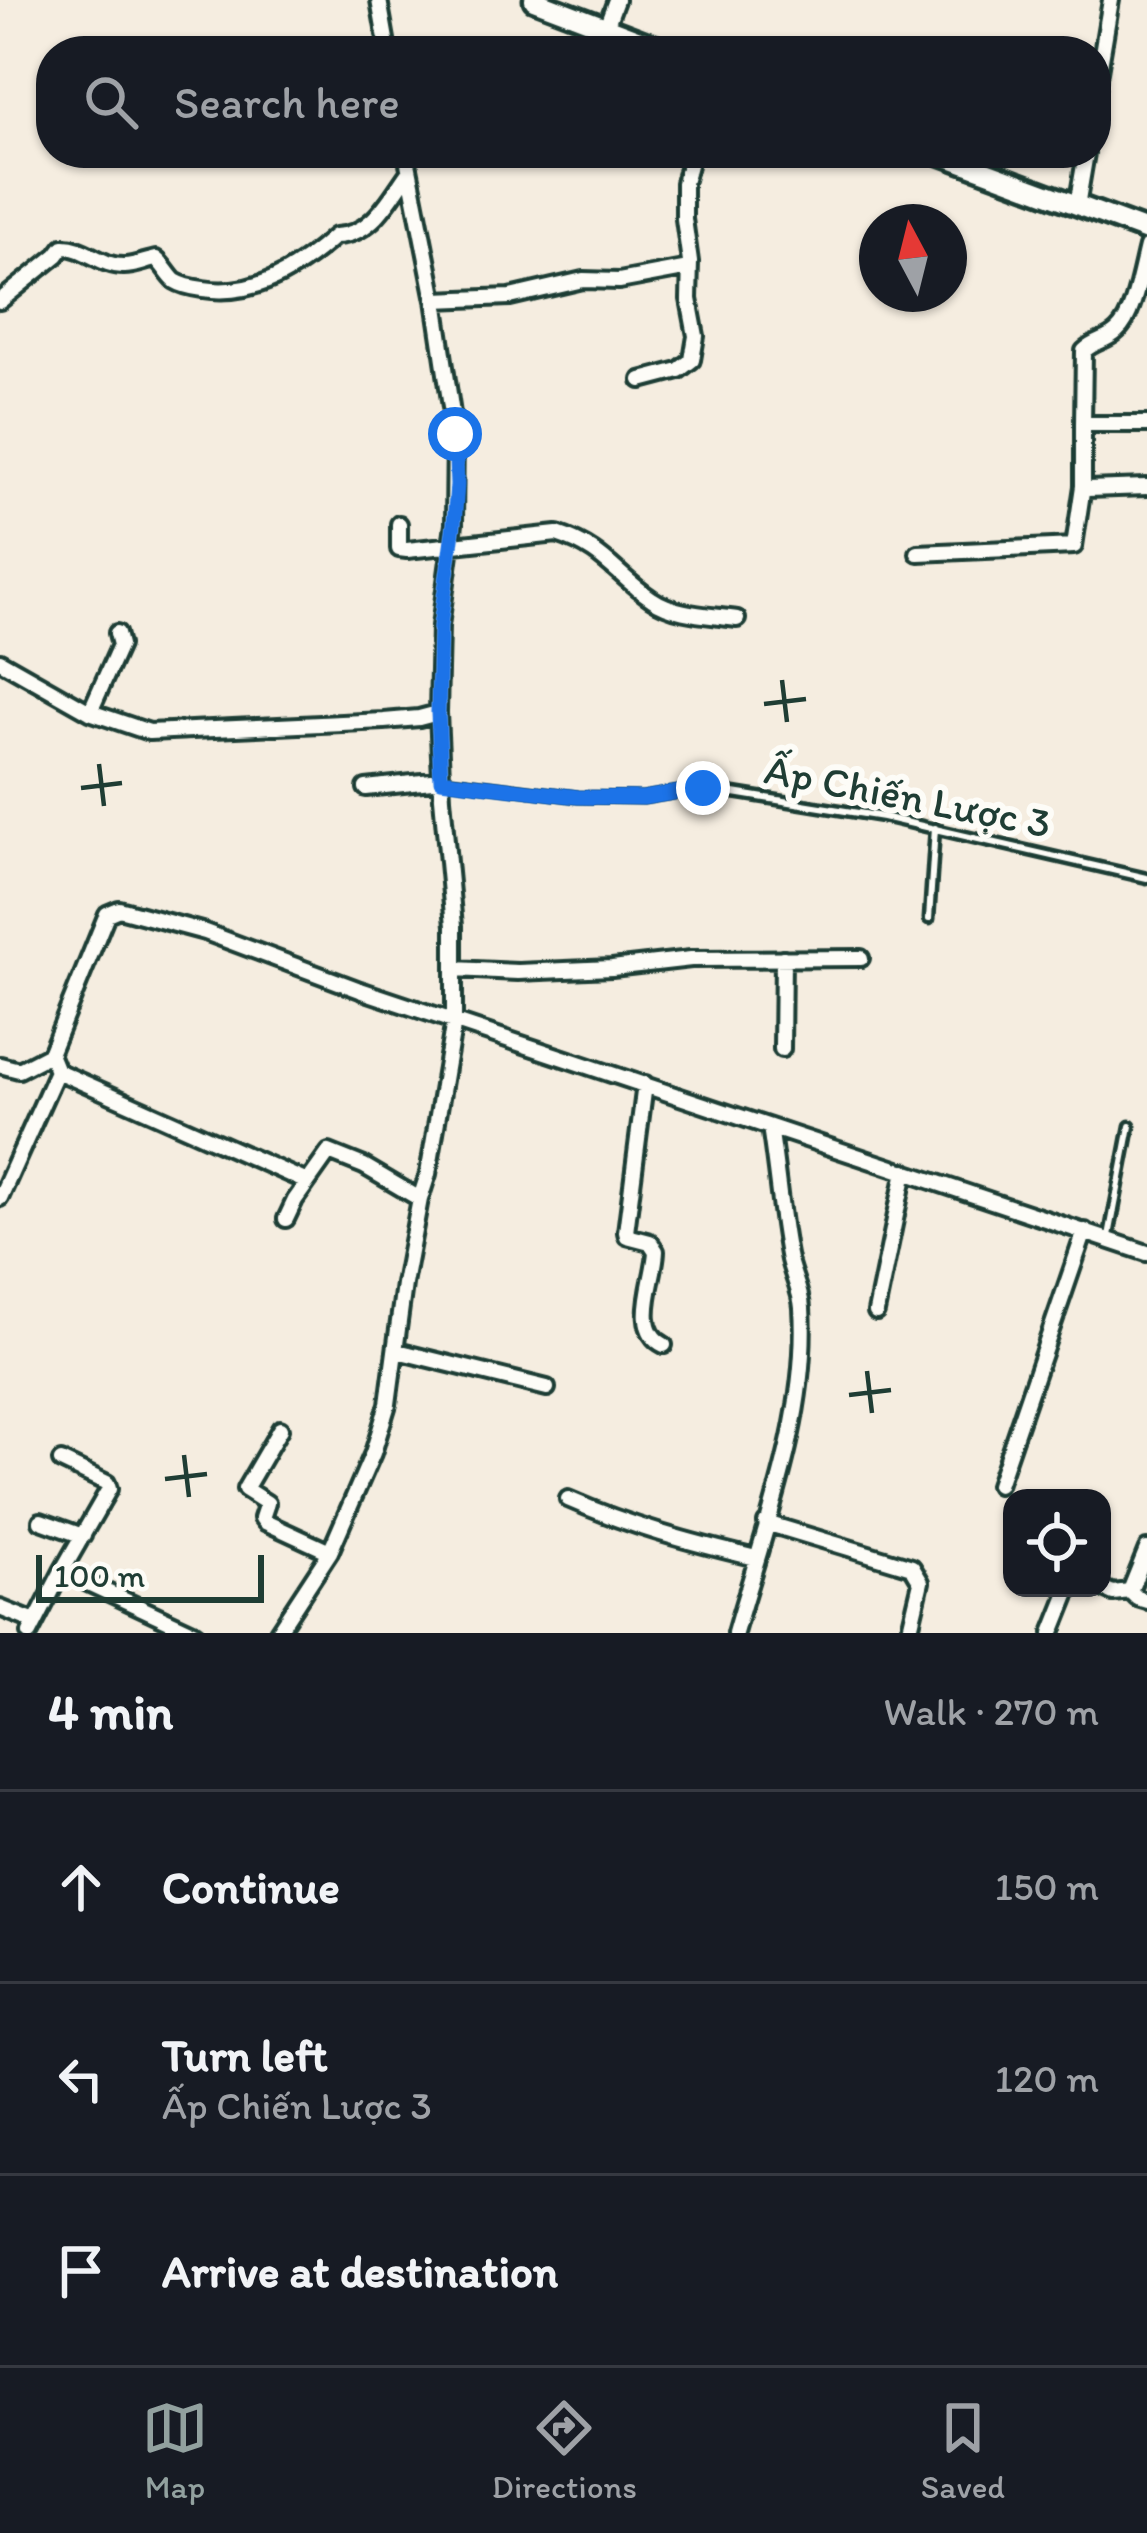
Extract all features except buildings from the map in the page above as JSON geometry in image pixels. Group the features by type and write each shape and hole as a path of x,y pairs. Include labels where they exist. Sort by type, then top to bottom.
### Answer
{"main road":[{"path":"534,0 629,36"},
{"path":"977,168 1147,231"}],"street":[{"path":"379,0 385,36"},
{"path":"606,27 616,0"},
{"path":"1105,36 1111,0"},
{"path":"277,1633 330,1552 373,1453 388,1404 404,1285 454,1021 454,926 438,713 440,626 457,485 455,434 408,168"},
{"path":"641,380 679,370 692,360 696,336 683,197 688,168"},
{"path":"1077,206 1083,168"},
{"path":"0,301 71,245 122,266 156,259 174,280 190,287 238,292 302,264 334,236 358,232 409,172"},
{"path":"918,553 1074,546 1083,486 1084,351 1121,328 1147,247"},
{"path":"435,300 510,297 583,280 620,281 689,268"},
{"path":"1083,424 1147,424"},
{"path":"1083,486 1147,487"},
{"path":"399,524 399,549 407,550 557,534 604,556 652,600 670,608 737,619"},
{"path":"90,712 119,644 117,633"},
{"path":"0,661 90,712 149,732 384,721 438,713"},
{"path":"367,788 441,780"},
{"path":"0,1065 20,1070 50,1054 107,914 119,909 205,932 359,990 1147,1253"},
{"path":"454,969 518,972 691,958 861,958"},
{"path":"782,1048 783,958"},
{"path":"50,1054 57,1071 307,1182"},
{"path":"0,1198 57,1071"},
{"path":"645,1084 626,1232 633,1239 650,1242 656,1250 646,1327 664,1346"},
{"path":"735,1633 801,1388 802,1300 790,1270 770,1127"},
{"path":"286,1219 327,1153 364,1166 420,1199"},
{"path":"876,1312 905,1172"},
{"path":"998,1485 1085,1232"},
{"path":"397,1351 547,1388"},
{"path":"280,1429 245,1489 267,1503 265,1522 330,1552"},
{"path":"0,1608 33,1627 109,1489 107,1483 61,1461"},
{"path":"568,1499 696,1545 756,1558"},
{"path":"40,1521 83,1536"},
{"path":"766,1522 912,1567 921,1582 909,1633"},
{"path":"1130,1592 1147,1549"},
{"path":"62,1571 195,1633"},
{"path":"1111,1592 1130,1592 1147,1601"},
{"path":"1052,1633 1066,1597"}],"lane":[{"name":"Ấp Chiến Lược 3","path":"441,780 578,797 643,798 703,788 884,817 1147,878"},
{"path":"929,919 934,832"},
{"path":"1108,1239 1130,1126"}],"route":[{"path":"455,434 454,524 440,626 441,780 578,797 643,798 703,788"}]}
